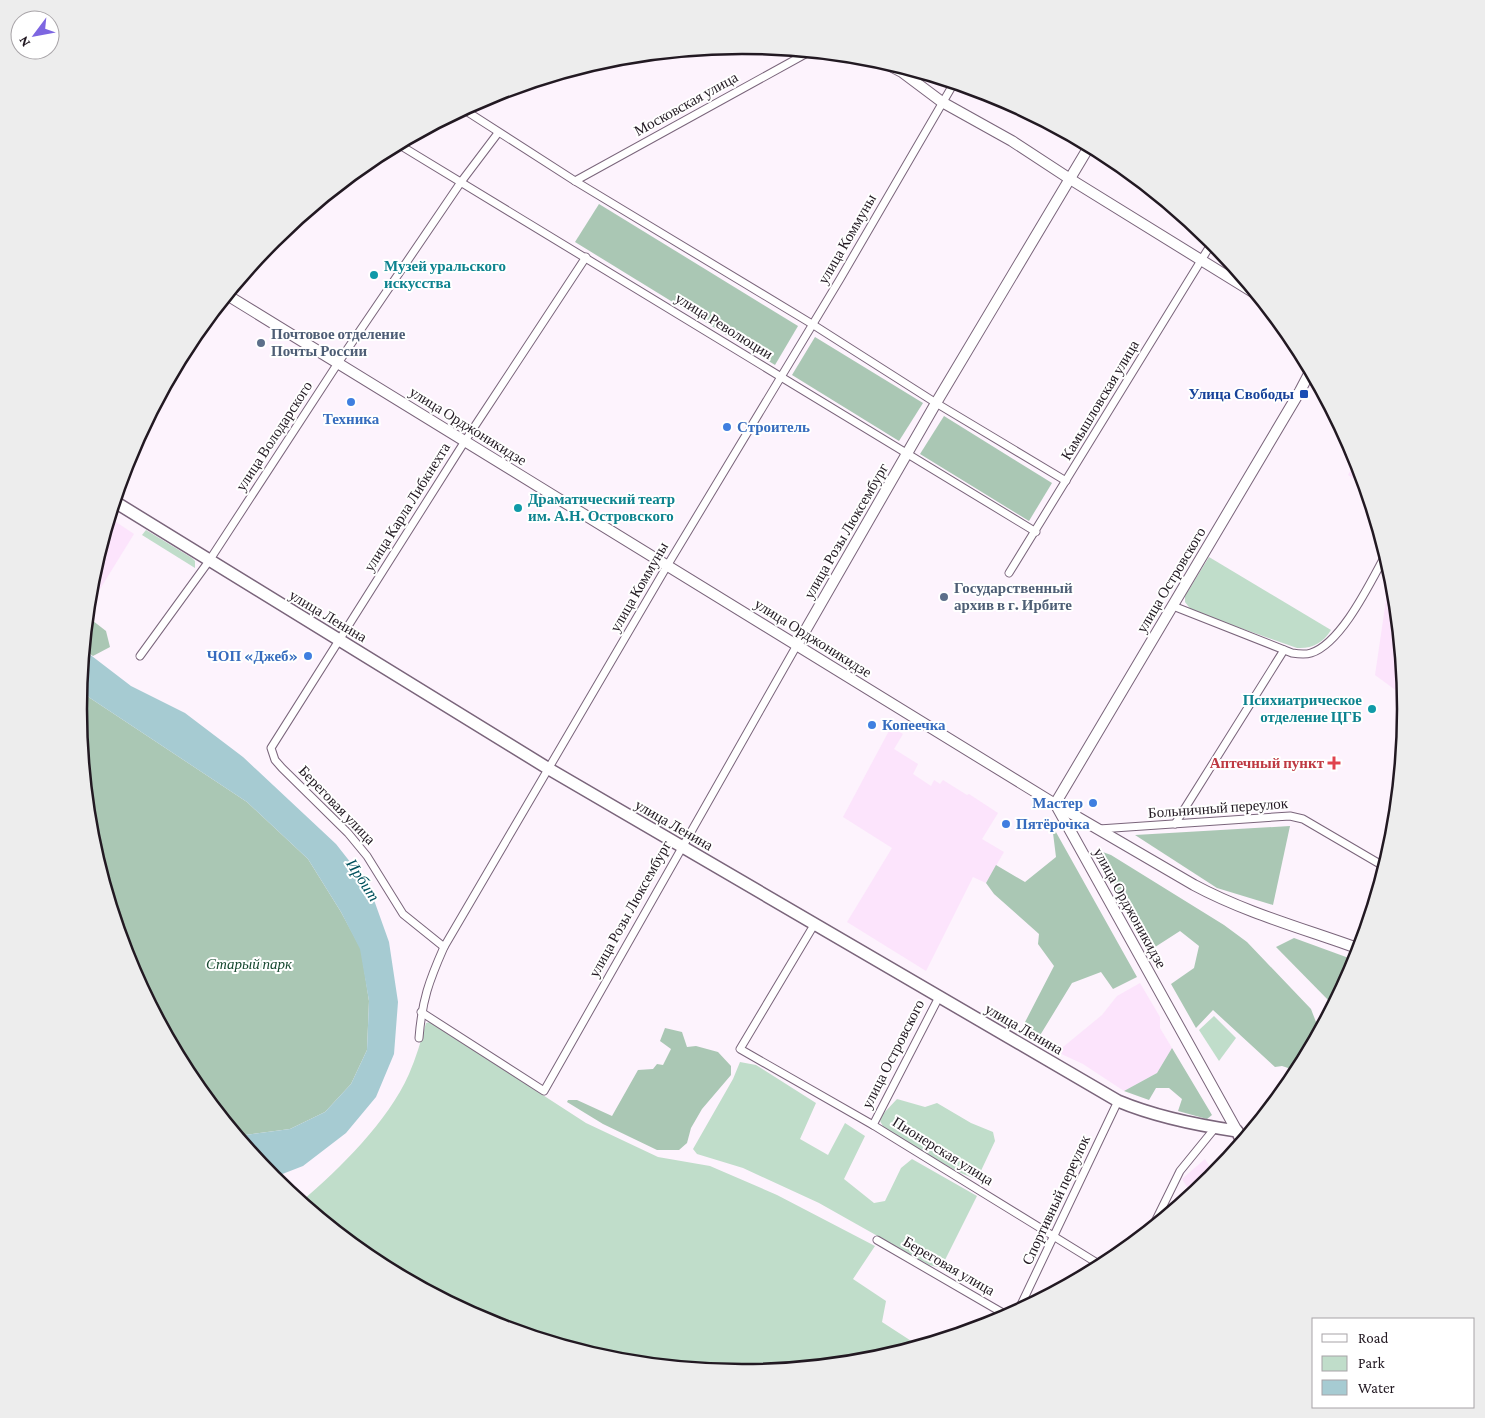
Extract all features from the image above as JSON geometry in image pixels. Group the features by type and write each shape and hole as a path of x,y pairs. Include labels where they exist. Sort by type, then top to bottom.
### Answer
{"main road":[{"name":"улица Ленина","path":"120,505 549,769 1118,1101 1136,1109 1181,1122 1215,1128 1239,1136"}],"street":[{"name":"Московская улица","path":"575,181 801,56"},
{"path":"905,74 942,102 1012,141 1241,285"},
{"name":"улица Коммуны","path":"419,1038 421,1012 429,980 444,946 950,88"},
{"path":"470,114 575,181 812,324 936,403 1066,482"},
{"name":"улица Володарского","path":"140,656 209,561 338,363 461,182 498,132"},
{"name":"улица Революции","path":"405,148 1036,532"},
{"name":"улица Розы Люксембург","path":"421,1012 544,1091 936,403 1086,152"},
{"name":"Камышловская улица","path":"1009,573 1036,532 1209,249"},
{"name":"улица Карла Либкнехта","path":"271,748 465,441 586,257"},
{"name":"улица Орджоникидзе","path":"233,298 1055,804 1240,1135"},
{"name":"улица Островского","path":"1055,804 1307,377"},
{"path":"1173,606 1284,650 1301,655 1311,654 1327,644 1355,610 1381,563"},
{"path":"1174,824 1284,650"},
{"name":"Береговая улица","path":"271,748 275,760 282,768 348,832 367,856 403,914 444,946"},
{"path":"1055,804 1214,896 1353,946"},
{"name":"Больничный переулок","path":"1099,829 1290,816 1315,825 1379,863"},
{"name":"Пионерская улица","path":"814,925 740,1050 873,1125 1095,1261"},
{"name":"улица Островского","path":"873,1125 939,997"},
{"name":"Спортивный переулок","path":"1023,1301 1118,1101"},
{"path":"1158,1215 1180,1171 1215,1128"},
{"name":"Береговая улица","path":"876,1240 1000,1311"}],"shaded area":[{"path":"1352,468 1356,480 1348,475"},
{"path":"115,521 134,534 98,592"},
{"path":"1387,595 1392,623 1397,691 1375,675"},
{"path":"891,727 903,734 894,749 918,764 913,774 931,786 934,780 940,784 943,780 998,813 982,839 1004,852 986,883 973,877 926,971 847,922 892,848 843,817"},
{"path":"1140,983 1160,1017 1160,1028 1172,1048 1157,1073 1124,1091 1083,1064 1057,1052 1102,1015 1117,996"},
{"path":"1205,1159 1210,1167 1188,1189 1182,1179"}],"green space":[{"path":"599,204 798,326 775,365 575,242"},
{"path":"815,337 923,403 899,441 792,375"},
{"path":"944,416 1052,483 1029,521 920,454"},
{"path":"146,530 192,558 195,561 195,568 142,535"},
{"path":"1209,557 1331,630 1317,644 1297,648 1192,611 1185,602 1185,596"},
{"path":"93,621 106,631 110,647 93,656 90,654"},
{"name":"Старый парк","path":"88,696 247,802 308,859 341,912 361,949 369,1001 367,1050 351,1084 325,1112 290,1129 245,1135 198,1073 175,1037 155,999 137,960 122,920 100,837 93,795 89,752"},
{"path":"1052,825 1137,977 1113,989 1101,972 1072,983 1039,1037 1023,1026 1054,966 1038,944 1039,934 994,894 986,883 996,865 1025,882 1056,857"},
{"path":"1290,826 1273,905 1217,888 1135,835"},
{"path":"1100,851 1111,855 1224,925 1247,942 1311,1009 1317,1024 1290,1069 1282,1066 1275,1067 1213,1010 1196,1028 1171,984 1194,968 1199,946 1180,931 1152,949 1101,862"},
{"path":"1294,938 1349,958 1329,1001 1276,947"},
{"path":"1214,1016 1236,1038 1219,1061 1199,1030"},
{"path":"430,1022 586,1123 658,1157 710,1166 777,1195 875,1246 853,1279 886,1301 882,1322 913,1342 870,1352 828,1359 785,1363 700,1363 657,1359 573,1342 492,1314 453,1297 378,1254 306,1198 347,1159 376,1127 388,1110 409,1074 426,1023"},
{"path":"665,1028 682,1032 687,1047 696,1046 718,1052 731,1066 731,1075 702,1109 691,1128 687,1143 679,1150 657,1150 603,1124 567,1102 568,1100 577,1100 612,1116 638,1070 653,1069 657,1064 663,1065 671,1049 660,1041"},
{"path":"1172,1048 1212,1115 1207,1119 1178,1111 1182,1099 1169,1088 1156,1088 1149,1100 1124,1091 1157,1073"},
{"path":"740,1062 756,1065 816,1103 800,1139 828,1155 845,1123 865,1136 844,1179 874,1203 885,1201 901,1168 912,1159 977,1196 941,1268 929,1265 819,1203 743,1168 697,1154 693,1149 733,1079"},
{"path":"897,1099 925,1107 937,1103 971,1123 993,1132 995,1141 979,1175 973,1178 956,1171 884,1128 880,1121 883,1114"}],"water":[{"name":"Ирбит","path":"90,655 131,686 185,713 243,757 336,844 369,886 389,942 398,1002 394,1054 376,1097 346,1133 303,1166 281,1174 245,1135 290,1129 325,1112 351,1084 367,1050 369,1001 360,949 341,912 308,859 247,802 88,696"}],"place":[{"name":"Музей уральского искусства","path":"374,275"},
{"name":"Почтовое отделение Почты России","path":"261,343"},
{"name":"Улица Свободы","path":"1304,394"},
{"name":"Техника","path":"351,402"},
{"name":"Строитель","path":"727,427"},
{"name":"Драматический театр им. А.Н. Островского","path":"518,508"},
{"name":"Государственный архив в г. Ирбите","path":"944,597"},
{"name":"ЧОП «Джеб»","path":"308,656"},
{"name":"Психиатрическое отделение ЦГБ","path":"1372,709"},
{"name":"Копеечка","path":"872,725"},
{"name":"Аптечный пункт","path":"1334,763"},
{"name":"Мастер","path":"1093,803"},
{"name":"Пятёрочка","path":"1006,824"}]}
